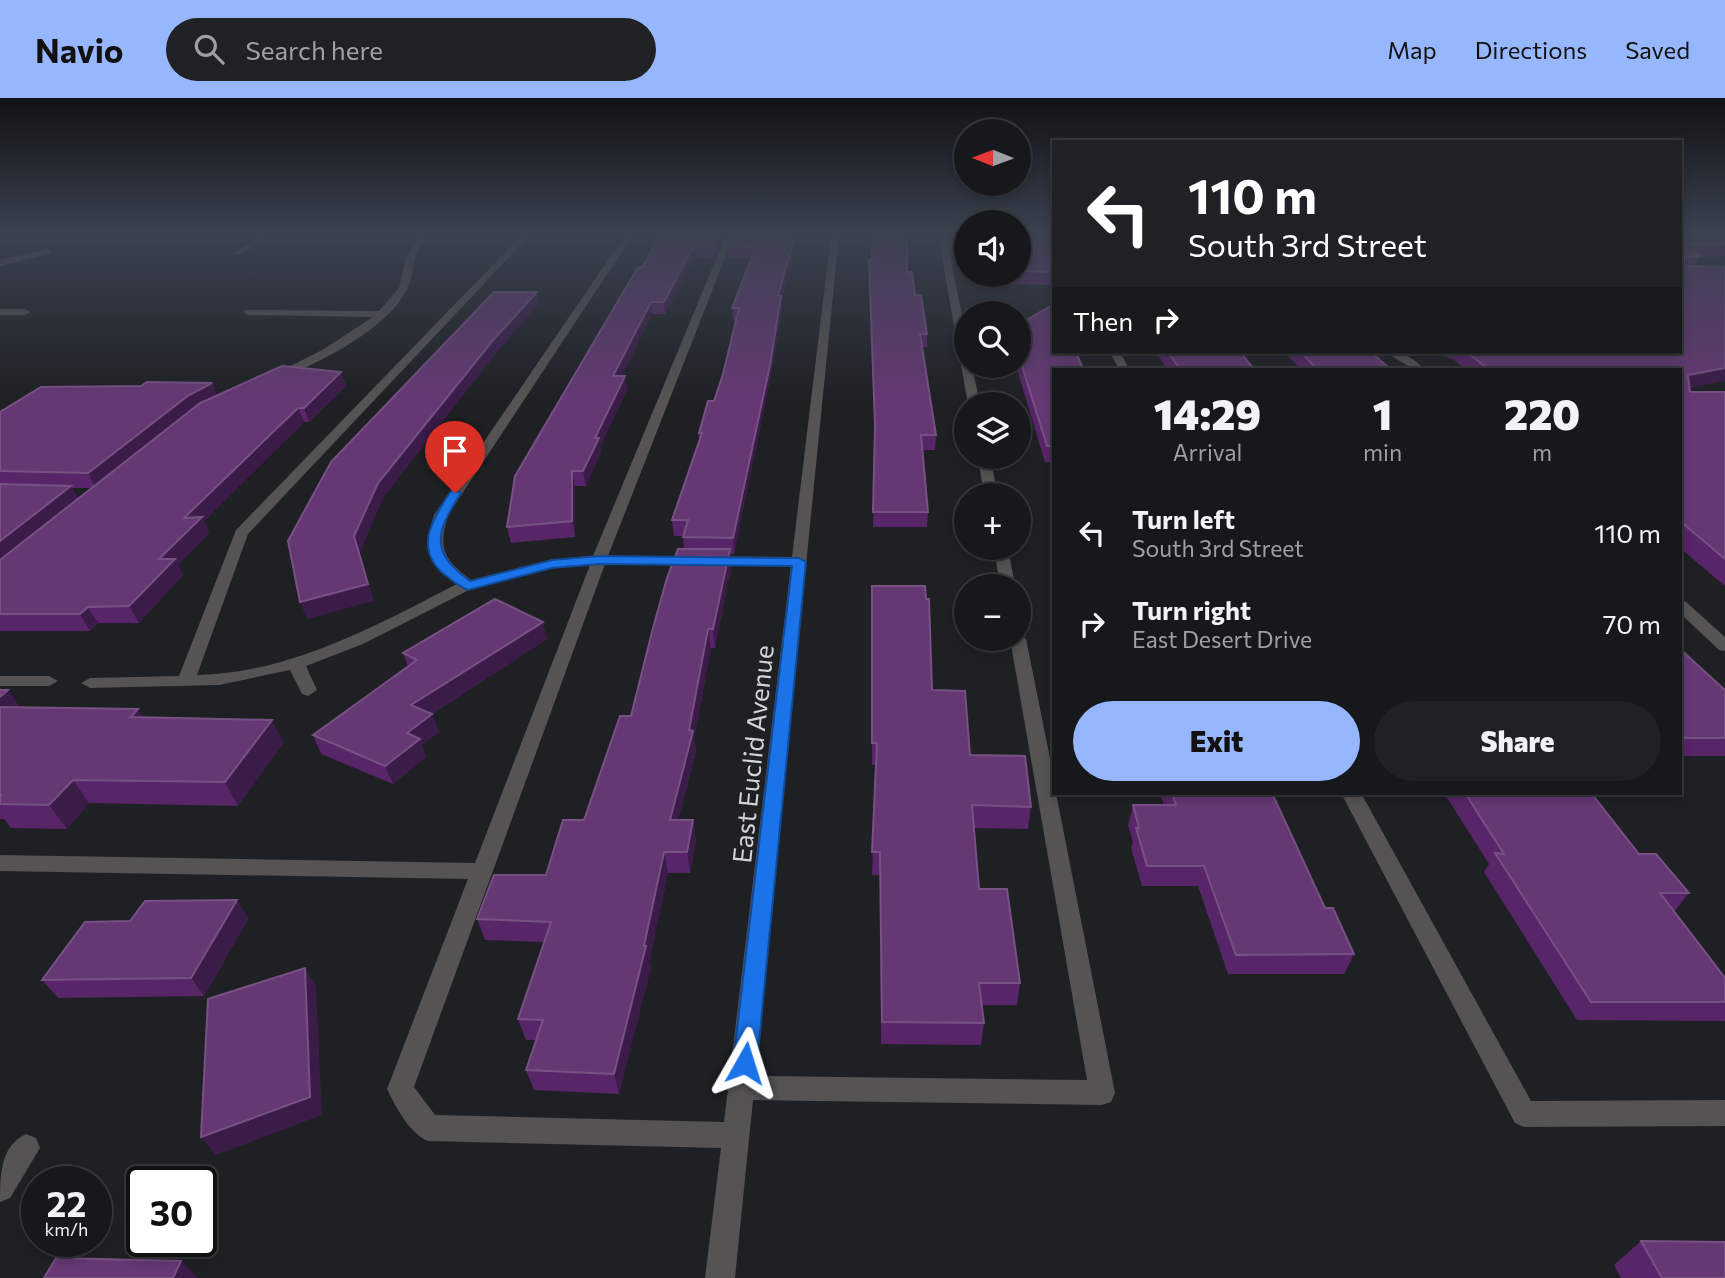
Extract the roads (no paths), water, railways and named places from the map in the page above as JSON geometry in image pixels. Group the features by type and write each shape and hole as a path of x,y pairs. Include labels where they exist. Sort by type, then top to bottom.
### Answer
{"street":[{"path":"260,383 306,365 355,335 381,314 401,290"},
{"path":"186,681 241,533 473,290"},
{"path":"468,585 447,571 437,558 434,535 441,515 592,290"},
{"path":"708,290 599,560 400,1089 428,1128 736,1135"},
{"name":"East Euclid Avenue","path":"720,1278 829,290"},
{"path":"0,312 25,312"},
{"path":"248,312 381,314"},
{"path":"1394,354 1418,368"},
{"path":"90,683 219,680 296,664 357,641 468,585 552,564 599,560 799,562"},
{"path":"1682,607 1725,646"},
{"path":"742,1088 1102,1093 1019,651"},
{"path":"296,664 308,690"},
{"path":"0,681 49,681"},
{"path":"1352,795 1524,1114 1725,1113"},
{"path":"0,863 481,871"},
{"path":"0,1188 26,1148"}]}
